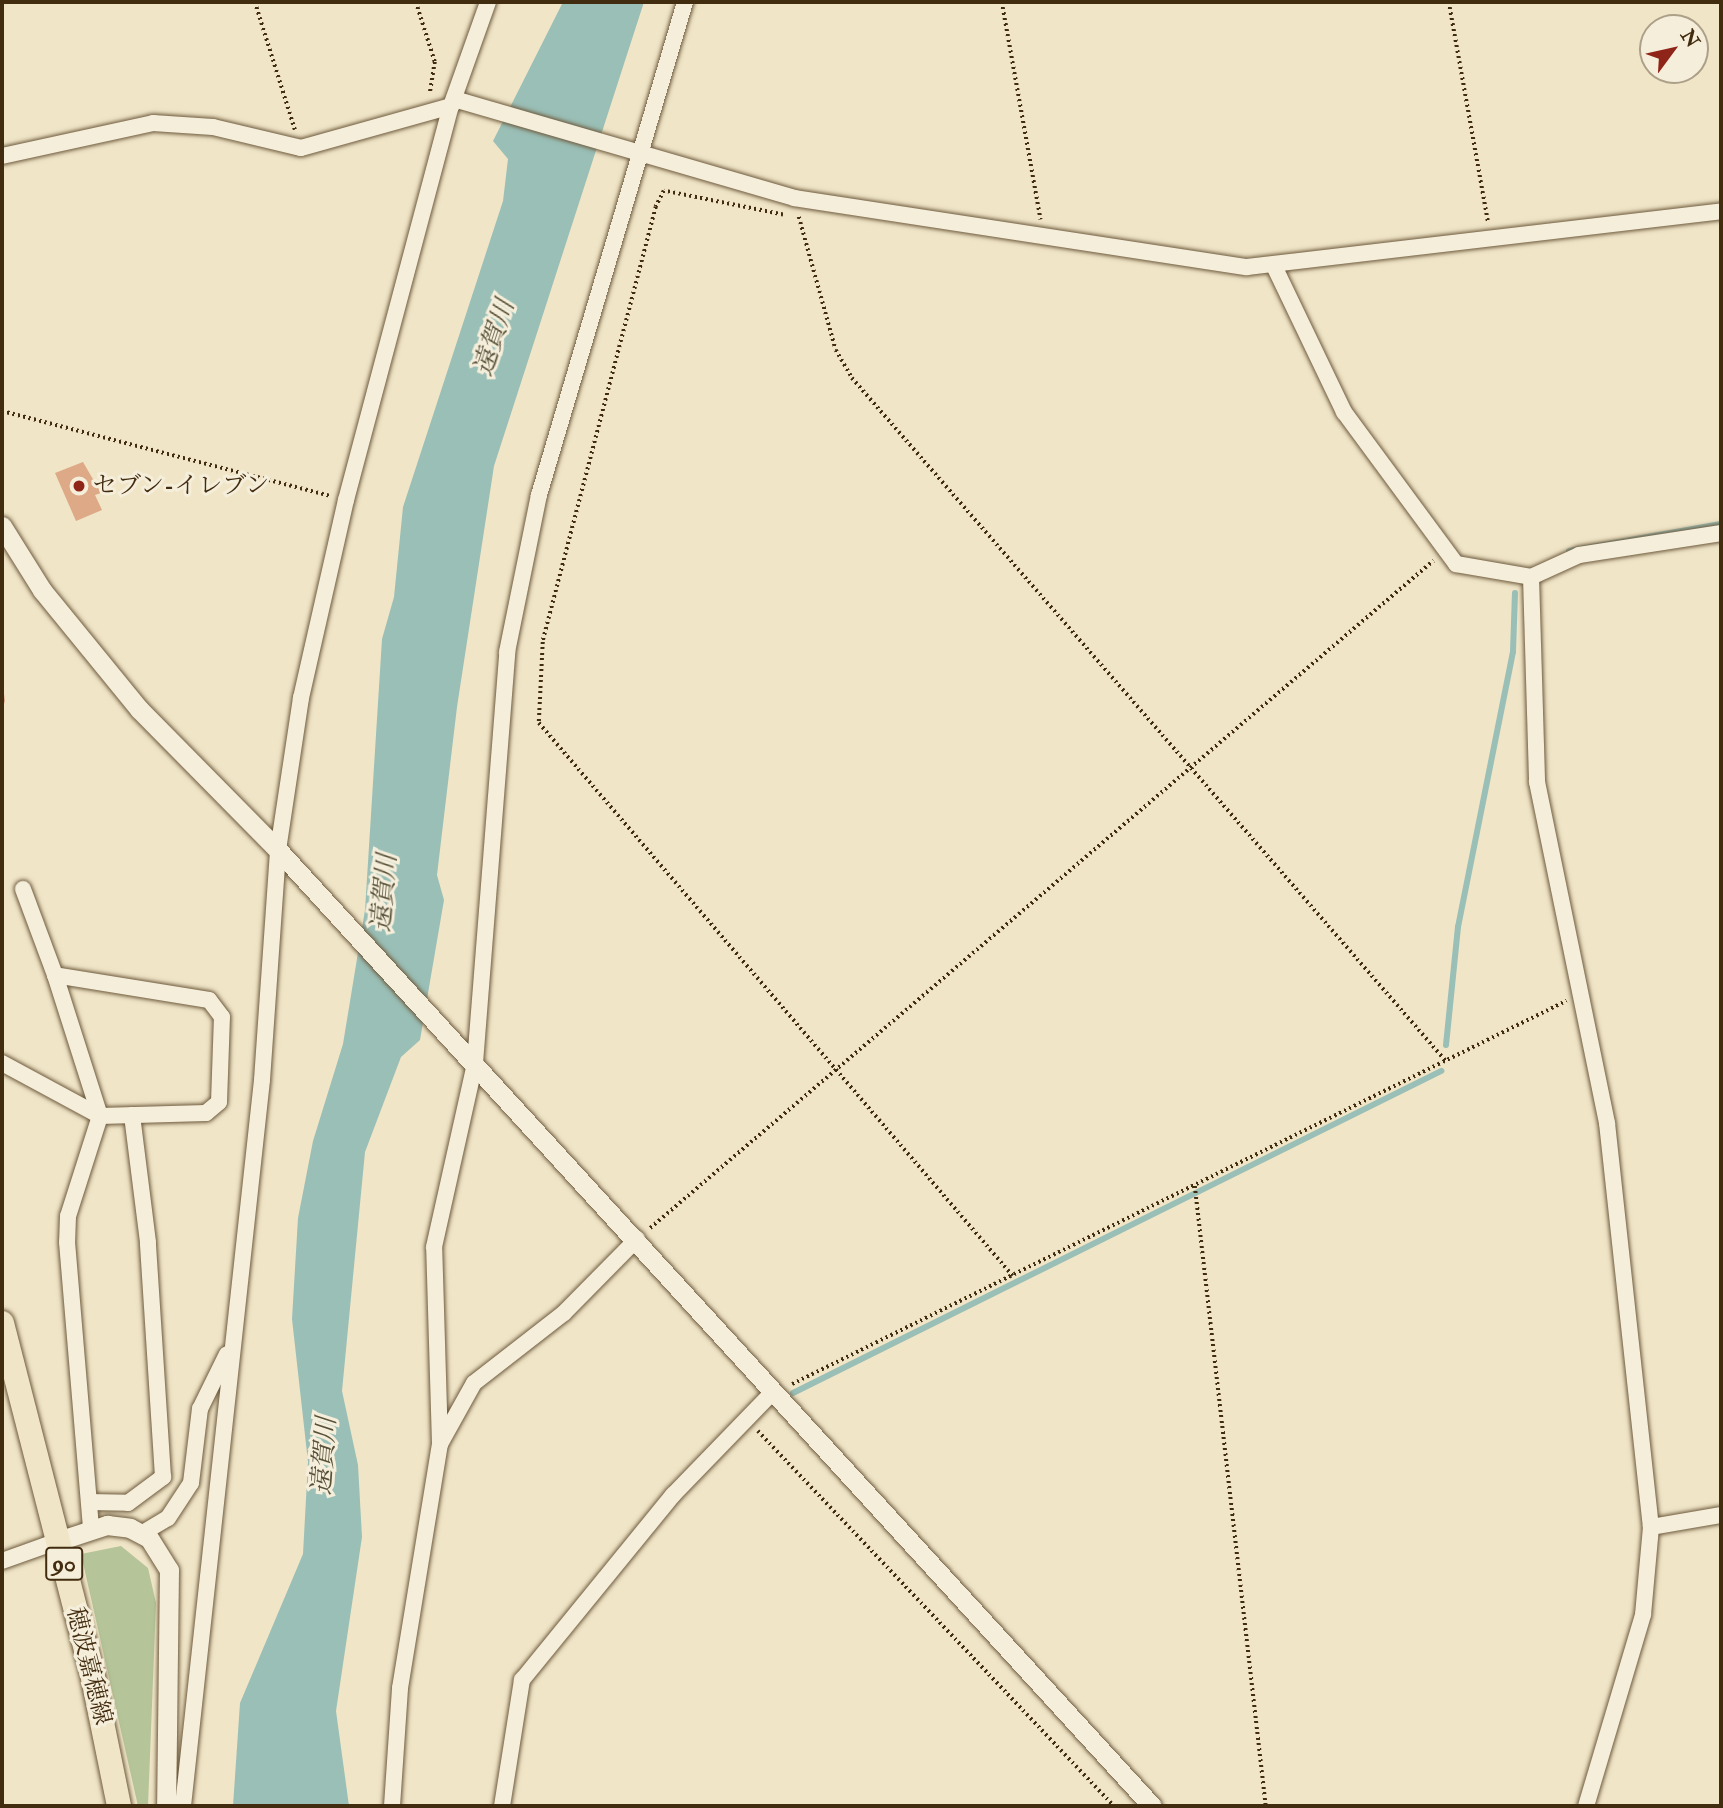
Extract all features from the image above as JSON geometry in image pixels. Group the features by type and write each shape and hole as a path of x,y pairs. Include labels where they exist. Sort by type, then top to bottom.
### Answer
{"main road":[{"name":"穂波嘉穂線","path":"2,1324 58,1541 117,1806"}],"street":[{"path":"183,1806 262,1080 278,850 302,698 346,500 456,103 488,2"},
{"path":"392,1806 400,1688 439,1444 434,1247 475,1063 508,652 539,495 635,154 685,2"},
{"path":"2,156 153,123 213,127 301,148 456,103 794,198 1044,238 1275,268 1491,238 1721,211"},
{"path":"1275,268 1344,412 1443,553 1475,572 1531,577 1579,555 1721,533"},
{"path":"4,533 42,590 131,700 278,850 475,1063 637,1239 771,1394 1152,1806"},
{"path":"1531,577 1537,782 1583,993 1607,1123 1651,1527 1643,1615 1586,1806"},
{"path":"23,889 55,975 100,1116 68,1216 67,1242 91,1530"},
{"path":"2,1063 100,1116 214,1110 218,1009 209,1000 55,975"},
{"path":"89,1502 128,1503 163,1477 148,1242 132,1115"},
{"path":"439,1444 474,1382 564,1313 637,1239"},
{"path":"141,1534 181,1503 191,1483 200,1409 233,1343"},
{"path":"502,1806 522,1680 673,1495 771,1394"},
{"path":"1651,1527 1721,1516"},
{"path":"2,1561 107,1525 141,1534 162,1553 172,1589 166,1806"}],"path":[{"path":"255,2 301,148"},
{"path":"416,2 435,62 427,113"},
{"path":"1002,2 1044,238"},
{"path":"1449,2 1491,238"},
{"path":"799,218 664,191 656,207 543,642 539,723 1013,1276"},
{"path":"794,198 836,349 852,378 1446,1061"},
{"path":"2,411 346,500"},
{"path":"637,1239 1443,553"},
{"path":"771,1394 1195,1188 1583,993"},
{"path":"1195,1188 1266,1806"},
{"path":"745,1421 1114,1806"}],"green space":[{"path":"121,1546 148,1568 156,1603 148,1806 138,1806 81,1554"}],"water":[{"name":"遠賀川","path":"563,2 644,2 494,466 457,707 437,875 444,900 420,1040 401,1057 365,1152 342,1391 358,1465 362,1537 336,1711 349,1806 233,1806 240,1703 303,1554 308,1462 292,1319 298,1218 313,1141 343,1044 365,910 382,639 394,597 403,507 503,201 508,159 493,141"}],"building":[{"name":"セブン-イレブン","path":"83,462 101,493 95,495 102,510 76,521 55,473"},
{"path":"2,678 5,701 2,710"}],"waterway":[{"path":"1569,551 1721,524"},
{"path":"1446,1045 1458,927 1513,652 1515,593"},
{"path":"793,1393 1441,1071"}],"place":[{"name":"セブン-イレブン","path":"79,486"}]}
